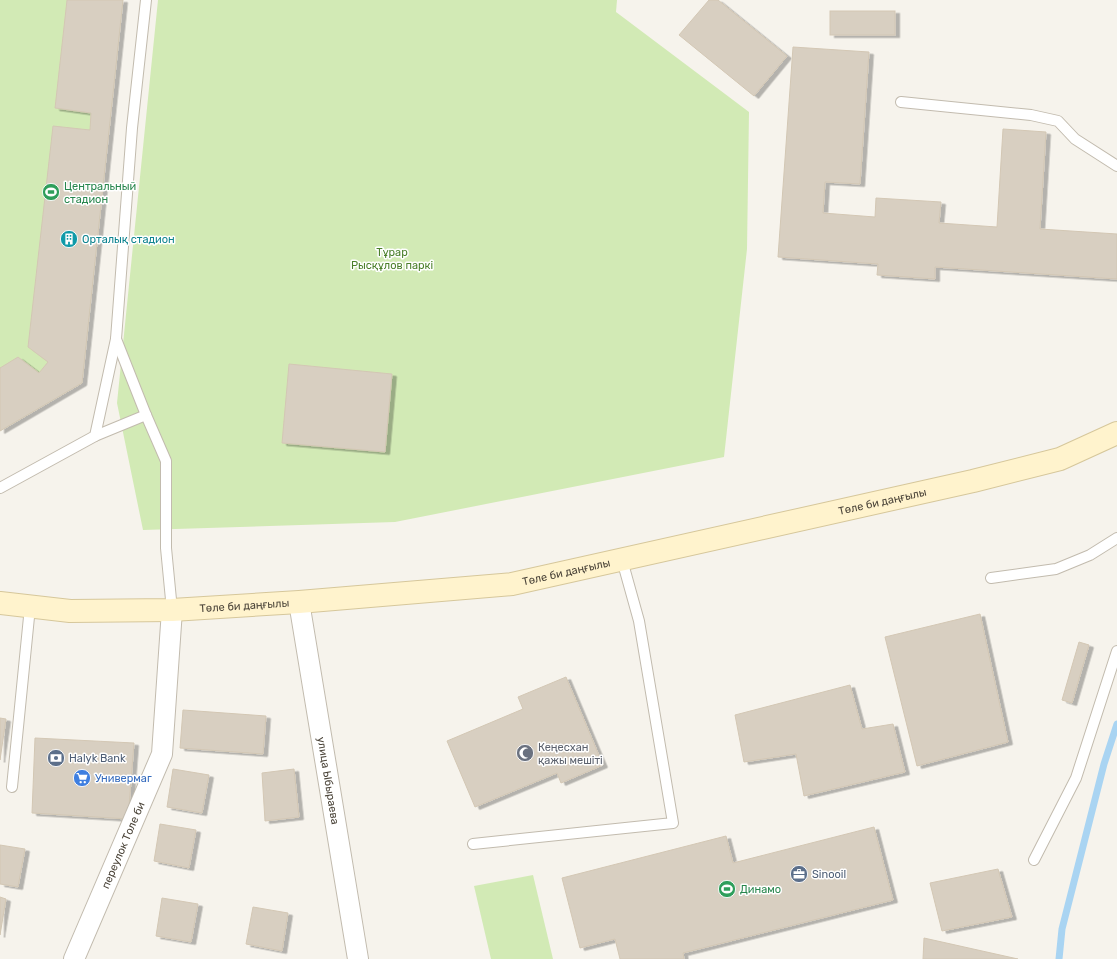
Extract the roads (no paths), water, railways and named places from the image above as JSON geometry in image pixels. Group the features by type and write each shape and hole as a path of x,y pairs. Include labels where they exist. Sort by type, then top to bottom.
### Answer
{"street":[{"name":"Төле би даңғылы","path":"0,603 70,611 172,610 299,602 512,584 973,481 1046,463 1060,459 1117,433"},
{"name":"улица Ыбыраева","path":"299,602 358,959"},
{"name":"переулок Толе би","path":"74,959 162,754 172,610"}],"lane":[{"path":"95,436 116,339 132,128 146,0"},
{"path":"901,102 1031,115 1058,121 1075,139 1117,166"},
{"path":"116,339 166,461 166,548 172,610"},
{"path":"0,488 95,436 146,414"},
{"path":"991,578 1056,569 1090,555 1117,538"},
{"path":"473,844 673,823 639,621 622,560"},
{"path":"12,787 30,607"},
{"path":"1034,860 1076,778 1117,651"}],"waterway":[{"path":"1059,959 1062,929 1104,764 1117,724"}],"place":[{"name":"Центральный стадион","path":"51,192"},
{"name":"Орталық стадион","path":"69,239"},
{"name":"Кеңесхан қажы мешіті","path":"525,753"},
{"name":"Halyk Bank","path":"56,758"},
{"name":"Универмаг","path":"82,778"},
{"name":"Sinooil","path":"799,874"},
{"name":"Динамо","path":"727,889"}],"park label":[{"name":"Тұрар Рысқұлов паркі","path":"392,258"}]}
